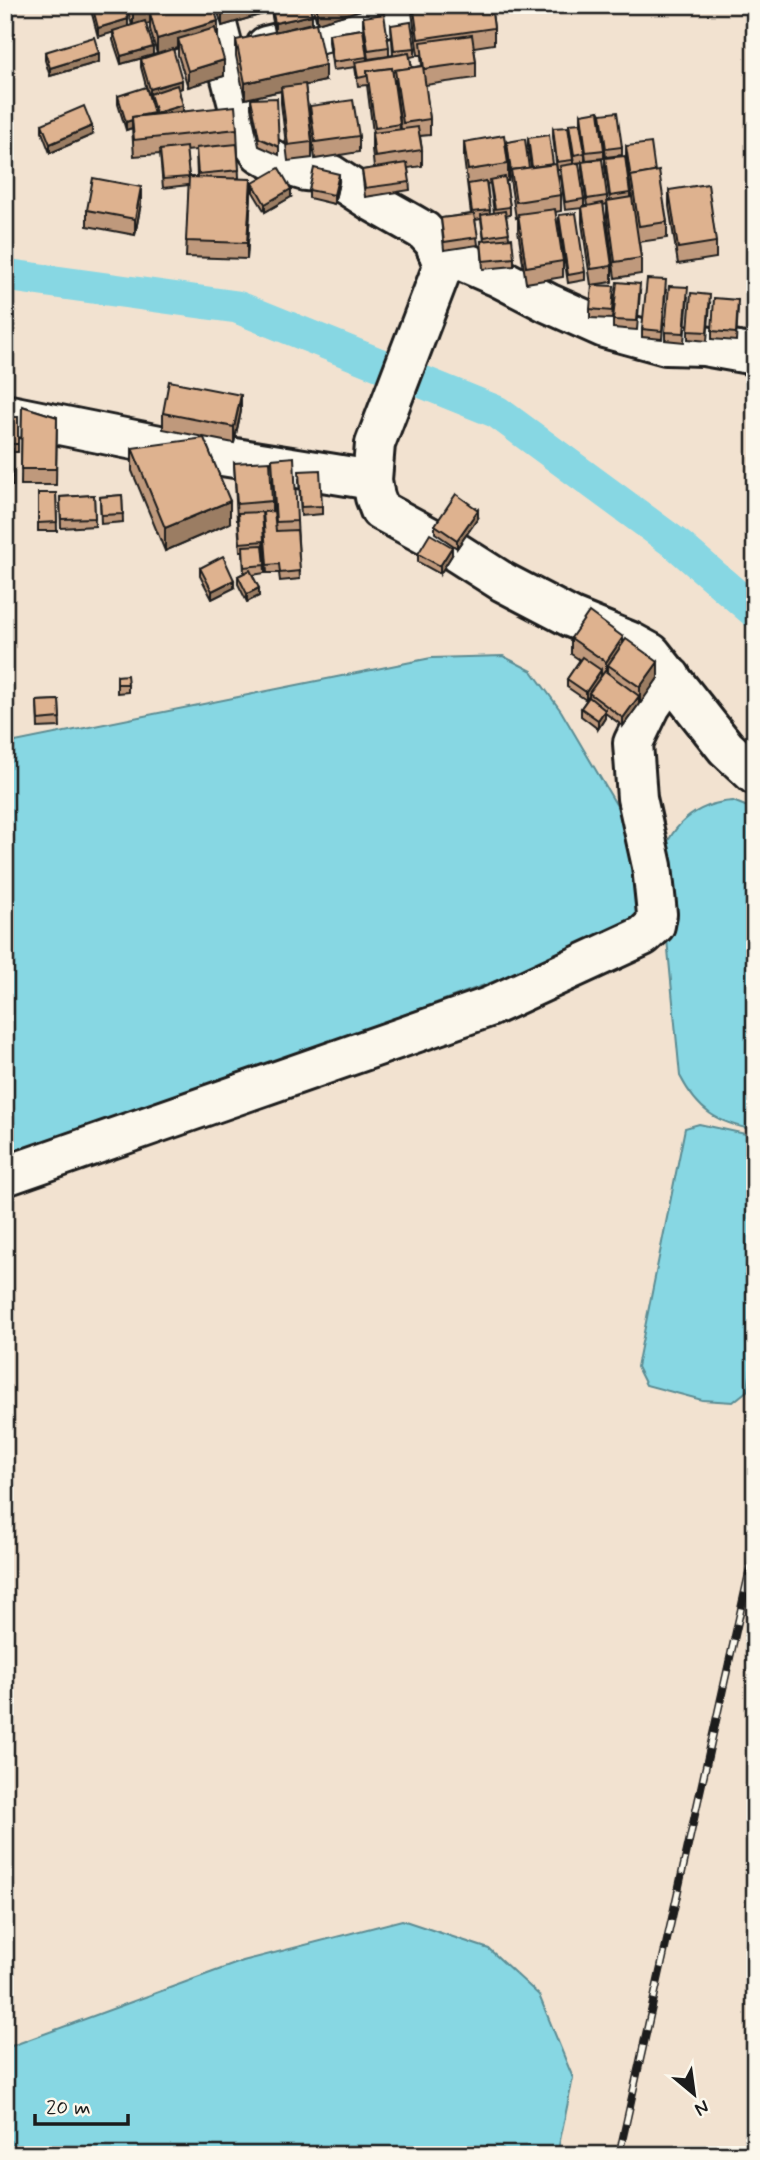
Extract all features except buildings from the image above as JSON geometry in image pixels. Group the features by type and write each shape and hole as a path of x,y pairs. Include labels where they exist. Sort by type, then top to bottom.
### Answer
{"street":[{"path":"212,5 244,132 260,153 278,163 305,171 330,174 424,231 435,243 440,258 373,462 375,497 380,510 448,547 503,582 572,618 651,653 726,748 755,775"},
{"path":"225,56 402,13 401,5"},
{"path":"440,258 496,276 604,328 666,345 704,346 755,355"},
{"path":"5,414 179,449 373,462"},
{"path":"5,1176 489,1007 643,936 655,925 657,914 652,866 637,798 633,743 651,706 671,677"}],"water":[{"path":"503,656 532,671 561,711 627,823 644,926 5,1162 5,744 431,658"},
{"path":"733,801 755,810 755,1130 730,1124 710,1114 694,1098 680,1076 660,865 669,839 685,820 707,806"},
{"path":"699,1124 755,1136 755,1338 748,1390 733,1402 702,1400 646,1385 637,1367 685,1128"},
{"path":"402,1920 489,1949 539,1995 573,2078 557,2155 5,2155 6,2048 243,1961"}],"waterway":[{"path":"5,275 237,307 497,412 679,546 755,612"}],"railway":[{"path":"619,2155 755,1546"}]}
